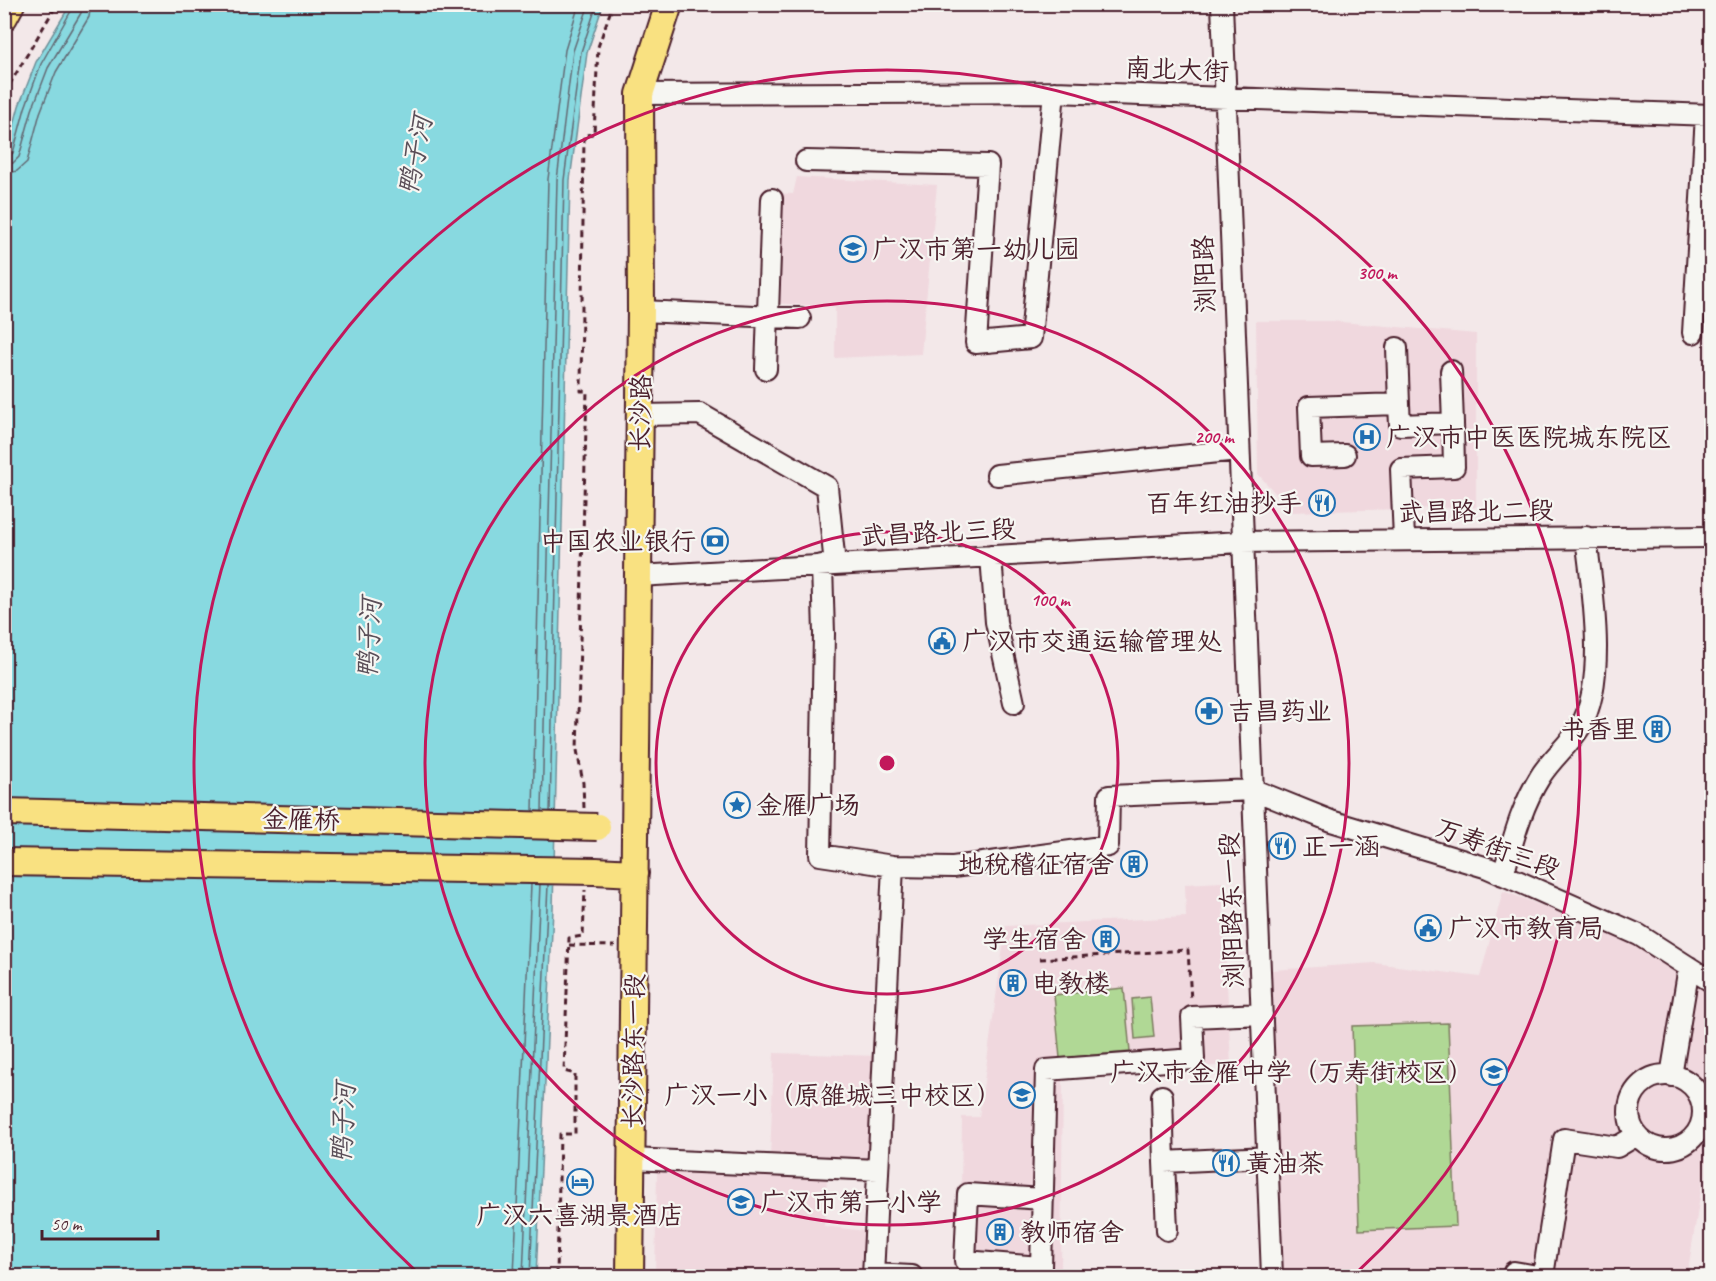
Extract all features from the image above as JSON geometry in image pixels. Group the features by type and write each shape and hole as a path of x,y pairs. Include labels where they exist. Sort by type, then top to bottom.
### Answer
{"main road":[{"path":"4,17 11,4"},
{"name":"长沙路","path":"633,826 640,415 640,94 669,4"},
{"name":"金雁桥","path":"4,812 591,822 633,826"},
{"name":"长沙路东一段","path":"630,1276 633,826"},
{"name":"金雁桥","path":"4,862 590,880 634,873"}],"street":[{"name":"浏阳路","path":"1222,4 1241,542"},
{"name":"南北大街","path":"640,94 1053,92 1709,115"},
{"path":"806,161 987,165 976,343 1031,338 1053,92"},
{"path":"1693,333 1709,115"},
{"path":"766,369 772,199"},
{"path":"641,310 800,318"},
{"path":"1396,348 1400,425 1453,423"},
{"path":"1404,539 1401,469 1454,468 1451,371"},
{"path":"1345,455 1311,456 1309,407 1399,404"},
{"path":"640,415 700,414 827,487 829,565 824,634 820,855 893,866 953,867 1108,846 1109,796 1254,790"},
{"path":"997,475 1238,450"},
{"path":"1503,875 1522,810 1540,776 1581,726 1593,689 1596,629 1586,537"},
{"name":"武昌路北二段","path":"1241,542 1712,537"},
{"name":"武昌路北三段","path":"638,576 1241,542"},
{"name":"浏阳路东一段","path":"1241,542 1254,790 1272,1276"},
{"path":"991,556 996,622 1014,703"},
{"name":"万寿街三段","path":"1254,790 1331,821 1503,875 1639,935 1712,982"},
{"path":"893,866 873,1275 912,1276"},
{"path":"1671,1076 1689,967"},
{"path":"1043,1199 968,1194 965,1261 1041,1267 1043,1199 1046,1070 1194,1059 1192,1017 1263,1014"},
{"path":"1671,1076 1687,1082 1696,1090 1703,1113 1701,1126 1686,1144 1674,1149 1649,1146 1637,1135 1629,1116 1634,1092 1653,1077 1671,1076"},
{"path":"1162,1096 1167,1230"},
{"path":"1543,1276 1564,1139 1617,1147 1637,1135"},
{"path":"1164,1162 1268,1157"},
{"path":"632,1159 878,1170"},
{"path":"1515,1276 1514,1272 1538,1276"}],"path":[{"path":"4,94 57,4"},
{"path":"591,822 577,750 587,391 581,391 584,135 594,134 598,47 613,4"},
{"path":"557,1276 560,1134 575,1134 575,1074 564,1071 569,938 583,936 590,880"},
{"path":"569,945 634,946"},
{"path":"1041,959 1188,950 1192,1017"}],"shaded area":[{"name":"广汉市第一幼儿园","path":"797,177 937,185 921,354 835,358 835,307 772,303 776,193 793,194"},
{"name":"广汉市中医医院城东院区","path":"1256,321 1330,321 1476,334 1476,507 1292,512 1258,474"},
{"name":"广汉一小（原雒城三中校区）","path":"1222,882 1231,1065 1063,1074 1061,1272 960,1266 962,1117 979,1117 1006,926 1186,917 1185,884"},
{"name":"广汉市金雁中学（万寿街校区）","path":"1503,891 1617,934 1711,991 1711,1154 1707,1154 1687,1276 1283,1276 1272,970 1375,963 1480,977"},
{"path":"774,1053 880,1056 874,1163 770,1159"},
{"name":"广汉市第一小学","path":"657,1171 827,1177 824,1226 865,1231 863,1276 655,1276"}],"green space":[{"path":"1124,988 1130,1052 1060,1058 1054,995"},
{"path":"1150,997 1154,1037 1135,1039 1132,999"},
{"path":"1448,1023 1456,1226 1359,1230 1352,1026"}],"water":[{"name":"鸭子河","path":"70,5 603,5 587,53 570,180 553,909 536,1276 5,1276 4,162 19,106 36,62"}],"place":[{"name":"广汉市第一幼儿园","path":"853,249"},
{"name":"广汉市中医医院城东院区","path":"1367,437"},
{"name":"百年红油抄手","path":"1322,503"},
{"name":"中国农业银行","path":"715,541"},
{"name":"广汉市交通运输管理处","path":"942,641"},
{"name":"吉昌药业","path":"1209,711"},
{"name":"书香里","path":"1657,729"},
{"name":"金雁广场","path":"737,805"},
{"name":"正一涵","path":"1282,846"},
{"name":"地税稽征宿舍","path":"1134,864"},
{"name":"广汉市教育局","path":"1428,928"},
{"name":"学生宿舍","path":"1106,939"},
{"name":"电教楼","path":"1013,983"},
{"name":"广汉市金雁中学（万寿街校区）","path":"1494,1072"},
{"name":"广汉一小（原雒城三中校区）","path":"1022,1095"},
{"name":"黄油茶","path":"1226,1163"},
{"name":"广汉六喜湖景酒店","path":"580,1182"},
{"name":"广汉市第一小学","path":"741,1202"},
{"name":"教师宿舍","path":"1000,1232"}]}
